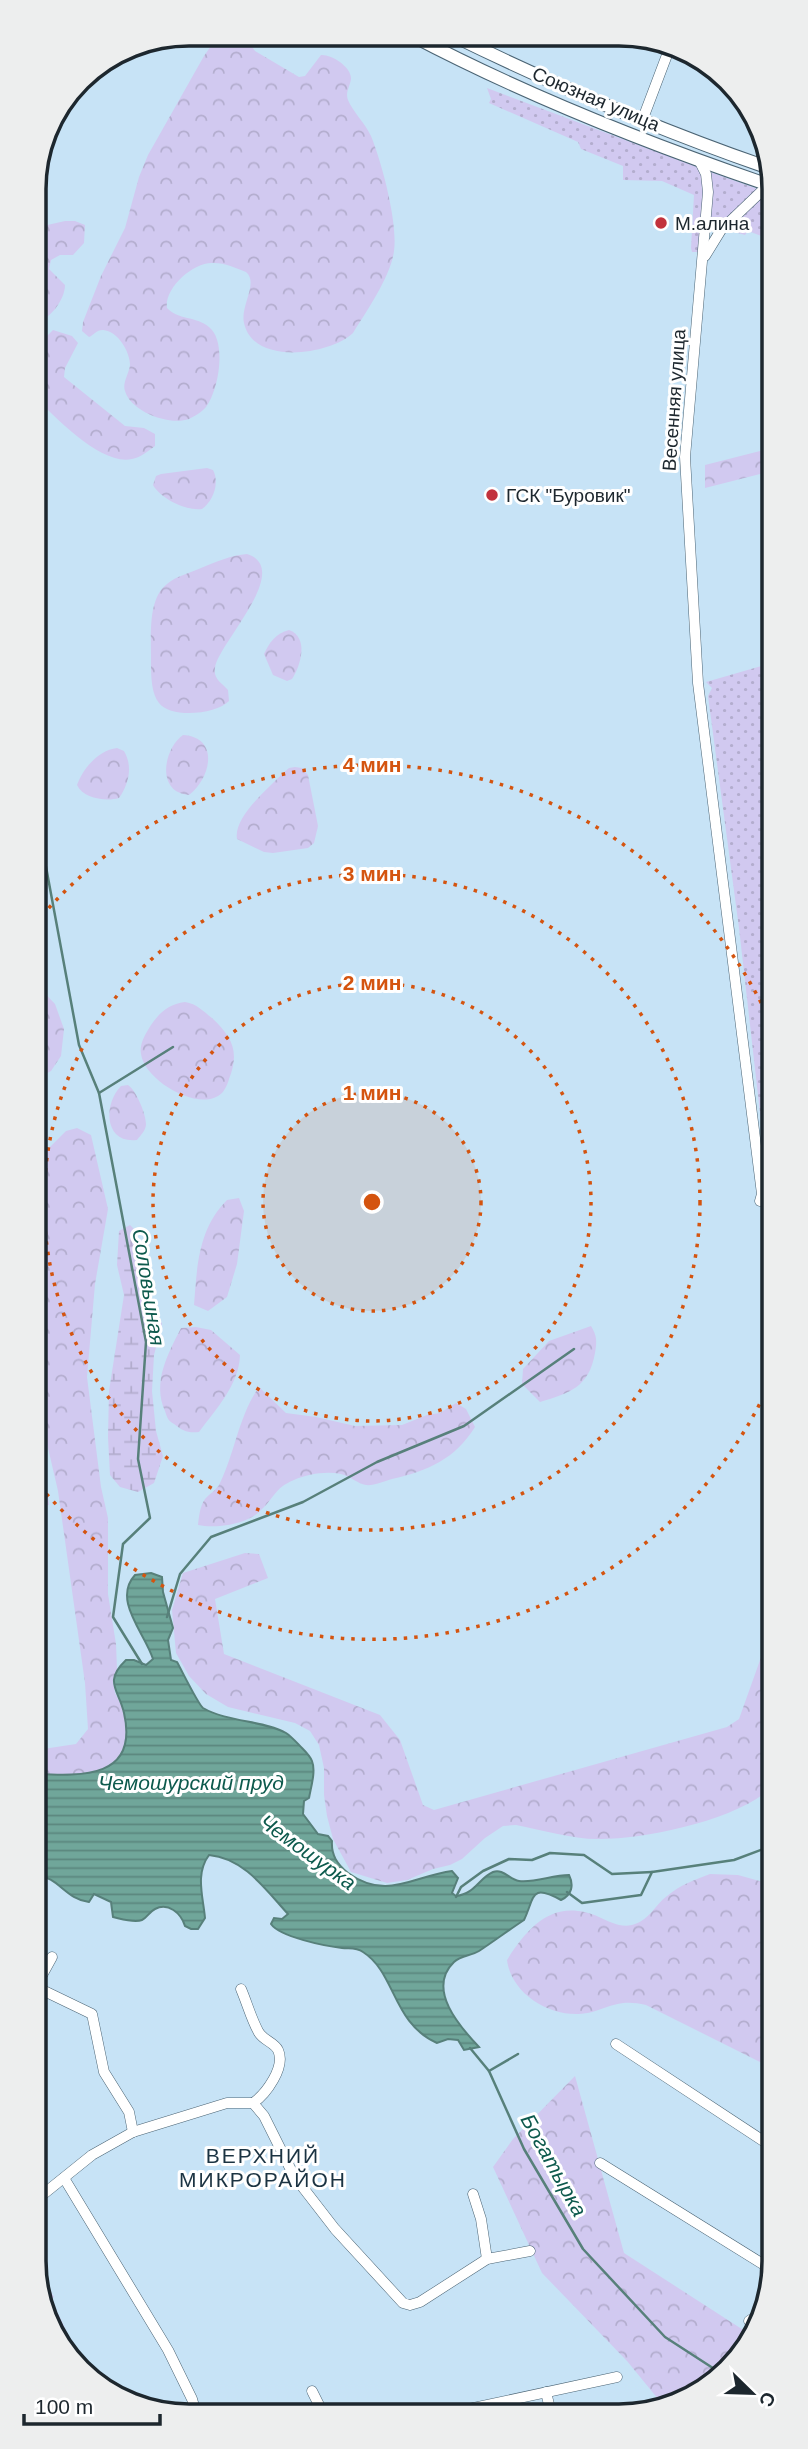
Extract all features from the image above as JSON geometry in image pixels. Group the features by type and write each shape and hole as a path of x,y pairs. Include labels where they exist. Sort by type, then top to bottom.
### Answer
{"main road":[{"name":"Союзная улица","path":"434,46 566,109 762,183"},
{"name":"Союзная улица","path":"475,46 642,121 760,165"},
{"path":"566,109 573,92"},
{"path":"700,162 706,146"}],"street":[{"path":"642,121 667,54"},
{"name":"Весенняя улица","path":"700,162 708,183 685,457 698,683 762,1194 760,1201"},
{"path":"702,259 721,230 763,192"},
{"path":"46,1968 52,1957"},
{"path":"46,2192 92,2155 133,2132 227,2103 253,2103 264,2095 274,2077 279,2054 276,2047 265,2041 258,2032 241,1989"},
{"path":"46,1992 92,2014 104,2072 129,2112 133,2132"},
{"path":"616,2044 762,2140"},
{"path":"253,2103 264,2116 294,2176 335,2229 403,2303 411,2305 420,2302 487,2259 530,2252"},
{"path":"600,2163 762,2264"},
{"path":"64,2178 169,2350 193,2404"},
{"path":"473,2194 481,2219 487,2259"},
{"path":"491,2404 617,2377"},
{"path":"312,2391 318,2404"},
{"path":"546,2392 549,2404"}],"green space":[{"path":"211,46 251,46 255,51 299,77 305,76 321,55 335,59 345,66 351,79 347,92 348,100 371,136 380,161 394,225 394,251 383,282 353,333 328,347 311,351 276,351 262,346 250,337 243,316 251,282 246,272 214,263 198,266 182,277 170,292 167,308 209,327 218,343 219,366 211,399 206,407 189,419 172,421 152,416 129,399 124,388 129,360 125,348 114,334 103,330 89,337 82,331 101,276 125,228 148,155"},
{"path":"487,88 697,167 705,179 698,252 692,252 691,248 694,195 662,181 623,180 623,166 581,149 578,142 489,103 491,99"},
{"path":"710,172 758,189 718,228 714,227 710,215"},
{"path":"763,196 763,237 748,231 745,235 731,231 730,226"},
{"path":"65,221 85,225 84,243 73,255 60,255 51,260 49,269 65,285 59,303 46,317 46,225"},
{"path":"53,330 72,336 78,343 65,368 64,377 125,426 144,428 155,434 155,446 132,459 107,455 80,439 46,408 46,337"},
{"path":"763,450 763,473 705,488 705,465"},
{"path":"207,468 213,470 216,480 212,497 202,509 174,503 153,485 156,476 161,474"},
{"path":"247,554 259,562 262,575 258,591 215,668 217,678 228,690 229,701 205,712 183,713 165,708 156,698 152,680 151,628 156,598 167,584 179,577 224,559"},
{"path":"289,630 299,639 301,652 295,673 292,679 287,681 273,675 264,654 280,633"},
{"path":"763,666 763,1135 739,928 708,696 712,688 706,682"},
{"path":"183,735 195,737 202,743 207,750 208,759 203,778 189,795 171,787 166,770 171,750"},
{"path":"117,748 124,751 129,769 119,798 101,799 84,793 77,785 83,772 98,756"},
{"path":"295,767 302,768 308,775 318,826 314,843 308,848 273,853 264,852 237,839 237,830 253,803 283,773"},
{"path":"46,995 55,1004 64,1029 61,1056 46,1074"},
{"path":"185,1002 196,1006 212,1018 229,1038 234,1052 228,1082 222,1093 212,1098 187,1097 174,1091 152,1074 144,1064 141,1054 143,1039 158,1016 165,1009"},
{"path":"128,1085 137,1097 146,1120 145,1128 137,1140 126,1140 118,1136 110,1121 109,1112 115,1094 121,1086"},
{"path":"77,1128 91,1135 108,1209 95,1284 87,1377 101,1487 108,1518 108,1594 117,1669 113,1681 115,1693 124,1710 127,1738 124,1749 111,1766 79,1776 46,1774 46,1749 76,1744 88,1729 85,1683 58,1491 46,1439 46,1151 66,1131"},
{"path":"239,1198 244,1211 237,1264 227,1297 208,1311 194,1305 201,1249 217,1211 227,1200"},
{"path":"130,1225 137,1232 145,1283 162,1324 154,1355 152,1391 156,1431 163,1456 154,1483 138,1492 120,1487 110,1475 108,1437 109,1391 124,1295 117,1265 119,1231"},
{"path":"591,1326 596,1345 588,1374 569,1392 540,1402 522,1384 523,1369 549,1341"},
{"path":"181,1328 211,1330 240,1355 236,1376 226,1396 199,1432 191,1432 169,1420 161,1400 160,1389 163,1368"},
{"path":"259,1387 286,1413 355,1426 402,1425 440,1413 456,1403 466,1409 475,1427 459,1448 440,1462 417,1472 369,1485 341,1474 311,1475 282,1487 259,1512 247,1520 222,1526 198,1525 202,1505 220,1483 247,1409"},
{"path":"46,1487 47,1489 49,1505 46,1506"},
{"path":"245,1553 259,1554 268,1578 215,1599 224,1654 380,1715 400,1740 423,1805 434,1810 727,1727 739,1719 762,1654 762,1794 740,1808 717,1817 668,1831 591,1839 516,1825 503,1826 462,1859 407,1880 387,1883 351,1872 333,1839 324,1795 324,1768 319,1745 310,1731 295,1723 228,1707 206,1694 189,1676 176,1653 172,1610 183,1573"},
{"path":"710,1874 738,1875 762,1882 762,2063 646,2005 625,2003 587,2013 566,2013 543,2006 515,1982 507,1960 525,1935 545,1918 569,1911 583,1912 617,1924 630,1925 645,1919 663,1900 693,1881"},
{"path":"575,2076 624,2253 744,2330 727,2355 717,2358 717,2365 699,2379 658,2398 627,2361 542,2273 493,2167 513,2139"},
{"path":"51,2299 72,2343 60,2324"}],"water":[{"name":"Чемошурский пруд","path":"151,1573 162,1577 163,1592 173,1628 168,1640 171,1660 177,1662 203,1708 223,1716 278,1729 290,1736 310,1757 313,1779 309,1798 304,1801 303,1814 318,1834 328,1836 332,1841 336,1859 348,1873 362,1881 388,1886 452,1871 458,1878 452,1893 456,1896 468,1892 497,1871 519,1881 569,1875 571,1889 565,1898 561,1900 544,1893 535,1895 524,1920 479,1951 454,1962 446,1973 443,1984 449,2007 479,2047 464,2050 458,2040 448,2039 437,2043 422,2034 403,2011 374,1961 360,1950 314,1943 276,1929 271,1924 274,1918 282,1919 288,1914 244,1869 222,1857 209,1855 202,1870 205,1918 198,1929 185,1926 177,1913 165,1907 155,1909 139,1921 113,1917 111,1902 94,1894 89,1902 81,1900 46,1878 46,1774 88,1773 115,1762 123,1751 126,1735 124,1713 114,1686 115,1674 126,1660 146,1665 153,1659 128,1606 129,1585 135,1575"}],"waterway":[{"name":"Соловьиная","path":"46,867 79,1045 99,1093 146,1342 138,1459 150,1518 123,1544 113,1617 142,1664"},
{"path":"99,1093 173,1047"},
{"path":"167,1617 180,1574 211,1537 303,1502 377,1462 464,1426 574,1349"},
{"path":"567,1892 582,1903 641,1895 652,1872 734,1860 762,1849"},
{"path":"456,1897 461,1887 483,1871 509,1859 532,1860 550,1853 584,1855 612,1874 652,1872"},
{"name":"Богатырка","path":"470,2048 489,2071 524,2149 583,2249 665,2337 713,2368"},
{"path":"489,2071 518,2054"}],"place":[{"name":"М.алина","path":"661,223"},
{"name":"ГСК \"Буровик\"","path":"492,495"}],"district":[{"name":"ВЕРХНИЙ МИКРОРАЙОН","path":"263,2167"}],"water label":[{"name":"Чемошурка","path":"308,1852"}]}
